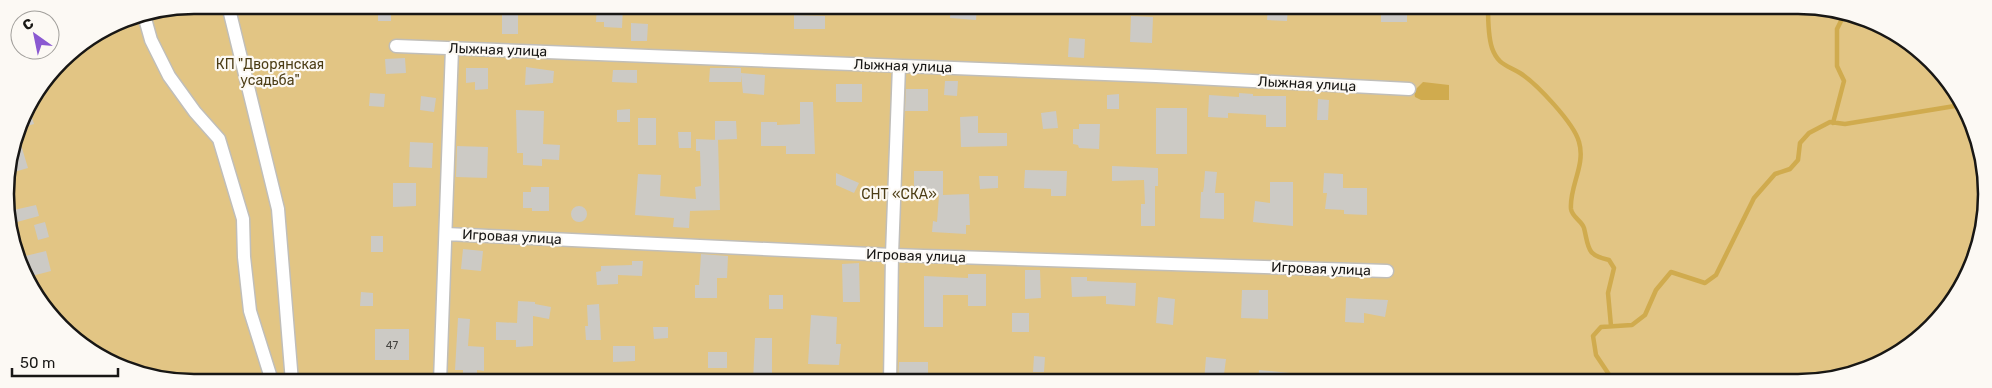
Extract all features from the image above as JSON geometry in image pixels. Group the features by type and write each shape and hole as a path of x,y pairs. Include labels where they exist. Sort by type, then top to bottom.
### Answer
{"street":[{"path":"230,14 278,209 291,374"},
{"path":"146,20 151,40 169,76 195,112 219,139 243,219 244,257 250,311 270,374"},
{"name":"Лыжная улица","path":"396,46 1409,89"},
{"path":"440,374 452,48"},
{"path":"890,374 892,256 899,66"},
{"name":"Игровая улица","path":"446,234 892,256 1387,271"}],"green space":[{"path":"182,14 1822,15 1856,23 1878,32 1917,58 1941,84 1960,114 1972,147 1978,182 1977,218 1969,252 1960,274 1941,304 1917,330 1898,344 1867,361 1822,373 170,373 136,365 114,356 84,337 58,313 32,274 23,252 15,218 14,182 20,147 32,114 51,84 75,58 94,44 125,27 159,17"}],"shaded area":[{"path":"1423,82 1449,85 1449,100 1421,100 1415,97 1414,91"}],"building":[{"path":"378,14 391,14 391,21 378,21"},
{"path":"502,14 518,14 518,34 502,34"},
{"path":"596,14 623,14 622,28 604,27 604,22 596,22"},
{"path":"950,14 976,14 976,20 950,18"},
{"path":"1267,14 1287,14 1287,21 1267,20"},
{"path":"1381,14 1407,14 1407,22 1381,22"},
{"path":"794,15 825,16 825,29 794,29"},
{"path":"1131,16 1153,17 1152,43 1130,42"},
{"path":"631,23 648,24 647,41 631,41"},
{"path":"1069,38 1085,39 1084,58 1068,57"},
{"path":"405,58 406,73 386,74 385,59"},
{"path":"526,67 554,71 553,83 525,85"},
{"path":"466,68 488,68 488,89 475,90 475,82 466,83"},
{"path":"710,68 741,68 741,73 765,75 764,95 743,93 741,75 741,82 709,82"},
{"path":"613,70 637,70 637,83 612,82"},
{"path":"945,81 958,81 957,96 944,95"},
{"path":"836,84 862,84 862,102 836,102"},
{"path":"906,89 928,89 928,111 905,111"},
{"path":"370,93 385,94 384,107 369,106"},
{"path":"1239,93 1253,94 1253,96 1286,96 1286,127 1266,127 1266,115 1228,113 1228,118 1208,117 1209,95 1239,97"},
{"path":"1119,94 1119,109 1107,109 1107,95"},
{"path":"421,96 436,98 434,112 420,110"},
{"path":"1318,99 1329,100 1328,120 1317,120"},
{"path":"800,102 813,102 815,154 786,154 786,146 761,146 761,122 777,122 777,125 800,124"},
{"path":"1156,108 1187,108 1187,154 1156,154"},
{"path":"630,109 630,122 617,122 617,110"},
{"path":"516,110 544,111 543,144 560,145 559,160 542,159 542,166 523,165 523,153 517,153"},
{"path":"1056,111 1058,128 1043,129 1041,113"},
{"path":"31,116 34,124 27,126"},
{"path":"978,116 978,133 1007,133 1007,146 961,147 960,117"},
{"path":"638,118 656,118 656,145 638,145"},
{"path":"715,121 736,121 737,139 715,140"},
{"path":"1079,124 1100,124 1099,149 1079,148 1078,145 1073,144 1073,129 1079,129"},
{"path":"678,132 691,132 691,148 679,148"},
{"path":"696,139 718,140 720,210 690,211 689,228 673,227 674,218 635,215 638,174 661,175 660,196 696,199 695,187 701,186 700,151 696,151"},
{"path":"410,142 433,143 432,168 409,167"},
{"path":"21,144 28,168 15,172"},
{"path":"457,146 488,147 487,178 456,177"},
{"path":"1112,166 1158,168 1158,186 1155,186 1155,226 1141,226 1141,204 1145,204 1144,180 1112,181"},
{"path":"1025,170 1067,171 1066,196 1051,196 1051,189 1024,188"},
{"path":"914,171 943,171 943,195 969,194 970,225 966,225 966,234 932,232 933,221 937,222 939,195 914,196"},
{"path":"1205,171 1217,172 1215,193 1224,193 1224,219 1200,218 1201,192 1203,192"},
{"path":"836,173 859,183 854,193 836,185"},
{"path":"1324,173 1343,174 1343,188 1367,188 1367,215 1344,214 1344,210 1325,209 1327,193 1323,193"},
{"path":"979,176 998,176 998,188 980,189"},
{"path":"1270,182 1293,182 1293,226 1253,222 1255,201 1270,203"},
{"path":"393,183 416,183 416,206 393,207"},
{"path":"531,187 549,187 549,211 532,211 532,208 523,208 523,192 531,192"},
{"path":"36,205 39,216 17,222 14,210"},
{"path":"579,206 587,214 579,222 571,214"},
{"path":"45,222 49,237 38,240 34,225"},
{"path":"371,236 383,236 383,252 371,252"},
{"path":"463,249 483,251 481,271 461,269"},
{"path":"46,251 51,271 33,276 25,256"},
{"path":"701,254 728,256 727,278 717,278 717,298 695,298 695,285 699,285"},
{"path":"632,261 643,261 642,276 618,275 618,284 597,285 596,272 601,271 601,266 632,265"},
{"path":"859,263 860,302 843,302 842,264"},
{"path":"1025,270 1040,270 1041,298 1025,299"},
{"path":"968,274 986,274 986,306 968,306 968,295 943,295 943,327 924,327 924,276 968,278"},
{"path":"1071,277 1087,277 1087,281 1136,283 1135,306 1106,304 1106,296 1072,297"},
{"path":"1242,290 1268,290 1268,319 1241,318"},
{"path":"361,292 373,293 373,306 360,306"},
{"path":"769,295 783,295 783,309 769,309"},
{"path":"1158,297 1175,299 1173,325 1156,323"},
{"path":"1346,298 1388,300 1385,317 1364,313 1364,323 1345,322"},
{"path":"518,301 535,302 535,304 551,307 549,319 533,316 533,346 516,347 516,340 496,340 496,322 517,323"},
{"path":"599,304 601,340 586,340 585,326 588,326 587,305"},
{"path":"1012,313 1029,313 1029,332 1012,332"},
{"path":"811,315 837,317 836,344 841,344 839,365 808,364"},
{"path":"458,318 470,319 468,346 484,347 484,371 477,370 477,374 463,374 463,370 455,370"},
{"path":"653,327 668,327 668,338 654,339"},
{"path":"375,329 409,329 409,360 375,360"},
{"path":"755,338 772,338 772,374 753,374"},
{"path":"613,346 635,346 635,361 613,362"},
{"path":"708,352 727,352 727,368 708,368"},
{"path":"1034,356 1045,357 1044,372 1033,372"},
{"path":"1206,357 1226,359 1224,374 1205,374"},
{"path":"899,362 928,362 928,374 898,374"},
{"path":"1259,370 1300,374 1259,374"}],"waterway":[{"path":"1488,14 1490,38 1494,54 1503,64 1527,78 1544,94 1562,114 1576,134 1581,151 1579,168 1572,192 1571,209 1584,228 1588,246 1592,253 1609,260 1614,268 1608,293 1611,326"},
{"path":"1833,123 1844,81 1837,66 1837,29 1842,19"},
{"path":"1609,374 1596,355 1593,336 1601,327 1632,325 1645,315 1656,290 1671,272 1705,283 1716,275 1754,198 1775,174 1790,169 1798,160 1800,143 1809,133 1830,122 1845,124 1955,106"}],"park label":[{"name":"КП \"Дворянская усадьба\"","path":"270,72"},
{"name":"СНТ «СКА»","path":"899,194"}]}
